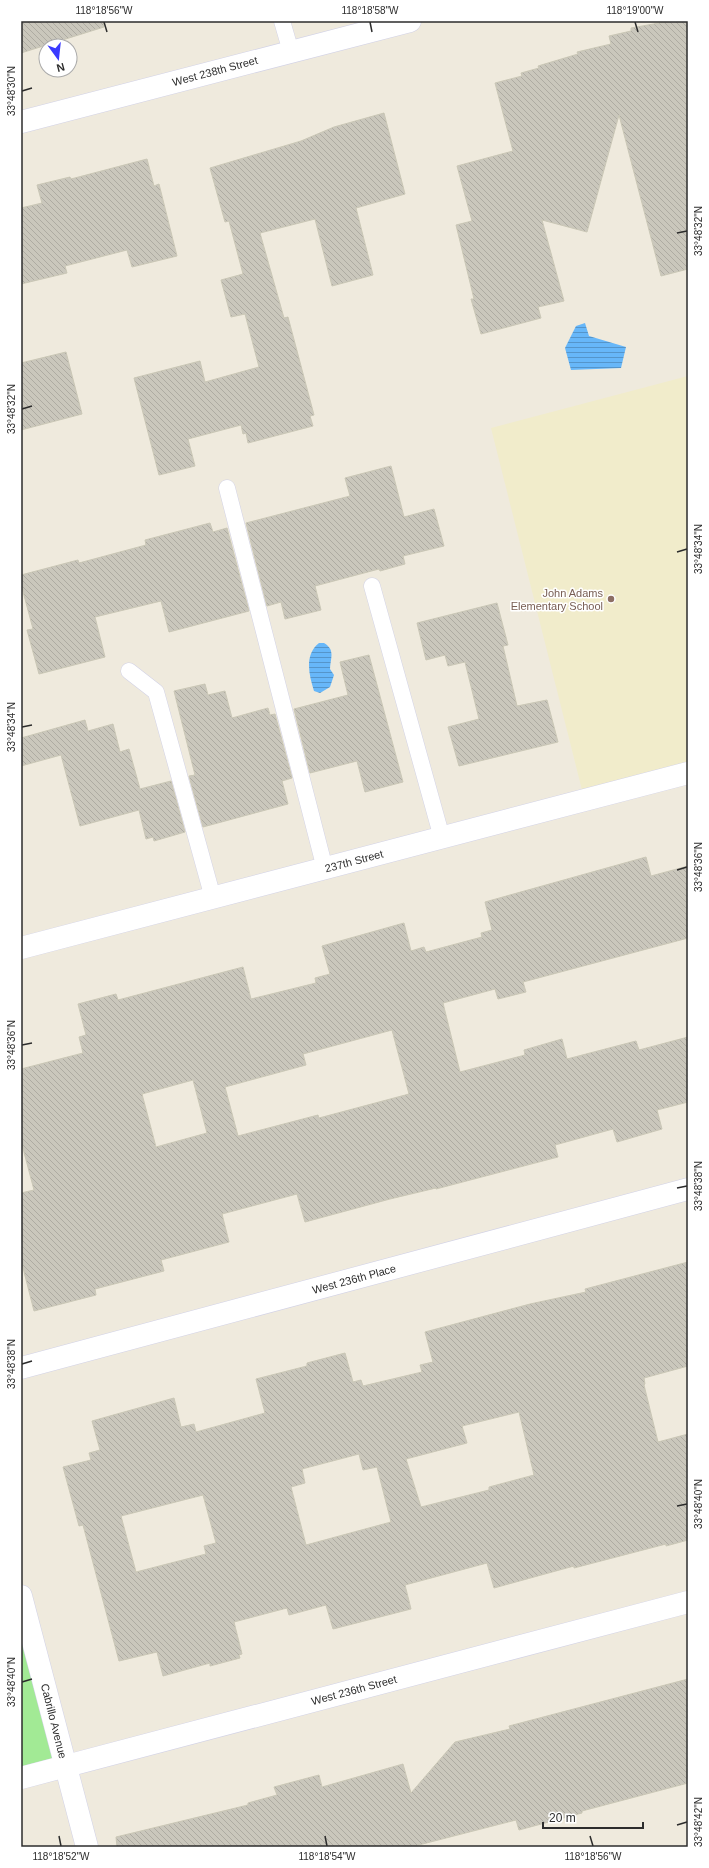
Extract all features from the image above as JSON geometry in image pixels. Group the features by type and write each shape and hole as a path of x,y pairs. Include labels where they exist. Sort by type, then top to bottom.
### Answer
{"street":[{"name":"West 238th Street","path":"21,122 410,21"},
{"name":"237th Street","path":"21,948 688,774"},
{"name":"West 236th Place","path":"21,1368 688,1189"},
{"name":"Cabrillo Avenue","path":"21,1596 87,1847"},
{"name":"West 236th Street","path":"21,1778 688,1602"}],"lane":[{"path":"282,21 291,52"},
{"path":"227,488 325,868"},
{"path":"372,586 442,838"},
{"path":"129,671 156,692 213,898"}],"shaded area":[{"name":"John Adams Elementary School","path":"688,376 688,770 584,798 491,428"}],"green space":[{"path":"21,1632 57,1763 21,1772"}],"water":[{"path":"585,323 589,336 626,347 621,368 571,370 565,348 576,326"},
{"path":"319,643 324,643 330,649 332,655 330,669 334,675 330,687 320,693 314,691 309,672 311,653"}],"building":[{"path":"21,21 103,21 104,27 69,38 38,38 38,48 21,53"},
{"path":"670,21 688,21 688,269 661,276 619,115 587,232 542,220 564,301 538,307 541,318 481,334 471,299 474,299 456,225 472,221 457,166 513,151 495,83 522,76 521,73 539,68 538,66 578,54 577,52 611,44 609,36 631,31 631,28"},
{"path":"384,113 405,194 356,208 373,275 332,286 315,219 260,233 284,318 288,317 314,415 310,416 313,426 248,443 246,433 243,434 241,425 188,439 195,466 159,475 134,378 200,361 205,382 259,367 245,314 231,317 221,280 243,274 229,221 225,222 210,168 301,141 334,127"},
{"path":"147,159 154,186 159,184 177,256 132,267 127,250 65,266 67,273 21,284 21,208 42,203 37,185 70,177 71,179"},
{"path":"66,352 82,414 21,430 21,363"},
{"path":"391,466 404,517 434,509 444,546 403,556 405,564 380,571 379,569 315,586 321,610 285,619 281,602 267,606 246,523 350,496 345,478"},
{"path":"210,523 213,532 227,528 249,611 169,632 161,601 95,617 105,657 39,674 27,630 33,629 21,584 21,575 78,560 79,563 146,545 145,540"},
{"path":"497,603 508,645 503,646 517,706 547,700 558,742 459,766 448,727 479,719 465,662 448,666 445,655 426,660 417,623"},
{"path":"369,655 403,782 365,792 357,761 310,773 294,709 348,695 340,662"},
{"path":"205,684 208,695 225,691 232,718 268,708 270,715 275,714 292,778 282,781 288,804 203,827 189,776 195,775 174,691"},
{"path":"85,720 88,731 113,724 120,752 129,749 140,789 171,781 185,832 154,841 153,837 146,839 139,810 80,826 61,755 21,766 21,738"},
{"path":"646,857 651,876 688,866 688,938 523,982 526,992 498,999 495,989 443,1003 460,1072 525,1055 524,1050 562,1039 567,1059 636,1041 639,1050 688,1037 688,1102 657,1110 662,1129 617,1142 613,1129 555,1145 558,1157 305,1222 297,1194 222,1214 229,1242 161,1260 164,1271 95,1289 96,1295 34,1311 21,1260 21,1193 34,1190 21,1141 21,1069 83,1053 79,1037 86,1035 78,1004 116,994 118,1000 243,967 251,999 316,983 315,978 330,974 322,946 404,923 411,951 424,947 426,952 482,937 481,933 492,930 485,902","holes":["392,1030 409,1094 319,1118 318,1115 238,1136 225,1087 306,1065 303,1054","193,1080 207,1133 156,1147 142,1094"]},
{"path":"688,1262 688,1366 644,1378 644,1385 658,1442 688,1434 688,1540 666,1546 666,1544 574,1568 574,1566 494,1588 487,1563 405,1585 411,1609 333,1629 326,1605 289,1615 287,1608 234,1622 242,1654 239,1655 240,1658 210,1666 210,1663 163,1676 157,1652 119,1661 83,1525 79,1526 63,1467 91,1460 89,1453 100,1450 92,1421 174,1398 181,1427 194,1424 196,1432 265,1413 256,1379 307,1366 307,1363 345,1353 353,1382 361,1380 363,1386 422,1372 420,1365 433,1362 425,1332 530,1304 586,1292 585,1289","holes":["519,1412 534,1475 489,1487 489,1490 421,1507 406,1459 467,1443 462,1426","359,1454 363,1470 377,1467 391,1522 306,1545 291,1487 305,1483 302,1469","203,1495 216,1543 204,1546 206,1554 136,1572 121,1516"]},
{"path":"688,1679 688,1783 582,1811 582,1813 519,1830 516,1820 411,1847 117,1847 116,1837 248,1805 248,1803 277,1795 274,1787 319,1775 322,1787 403,1764 411,1793 455,1742 510,1729 509,1726"}],"place":[{"name":"John Adams Elementary School","path":"611,599"}]}
